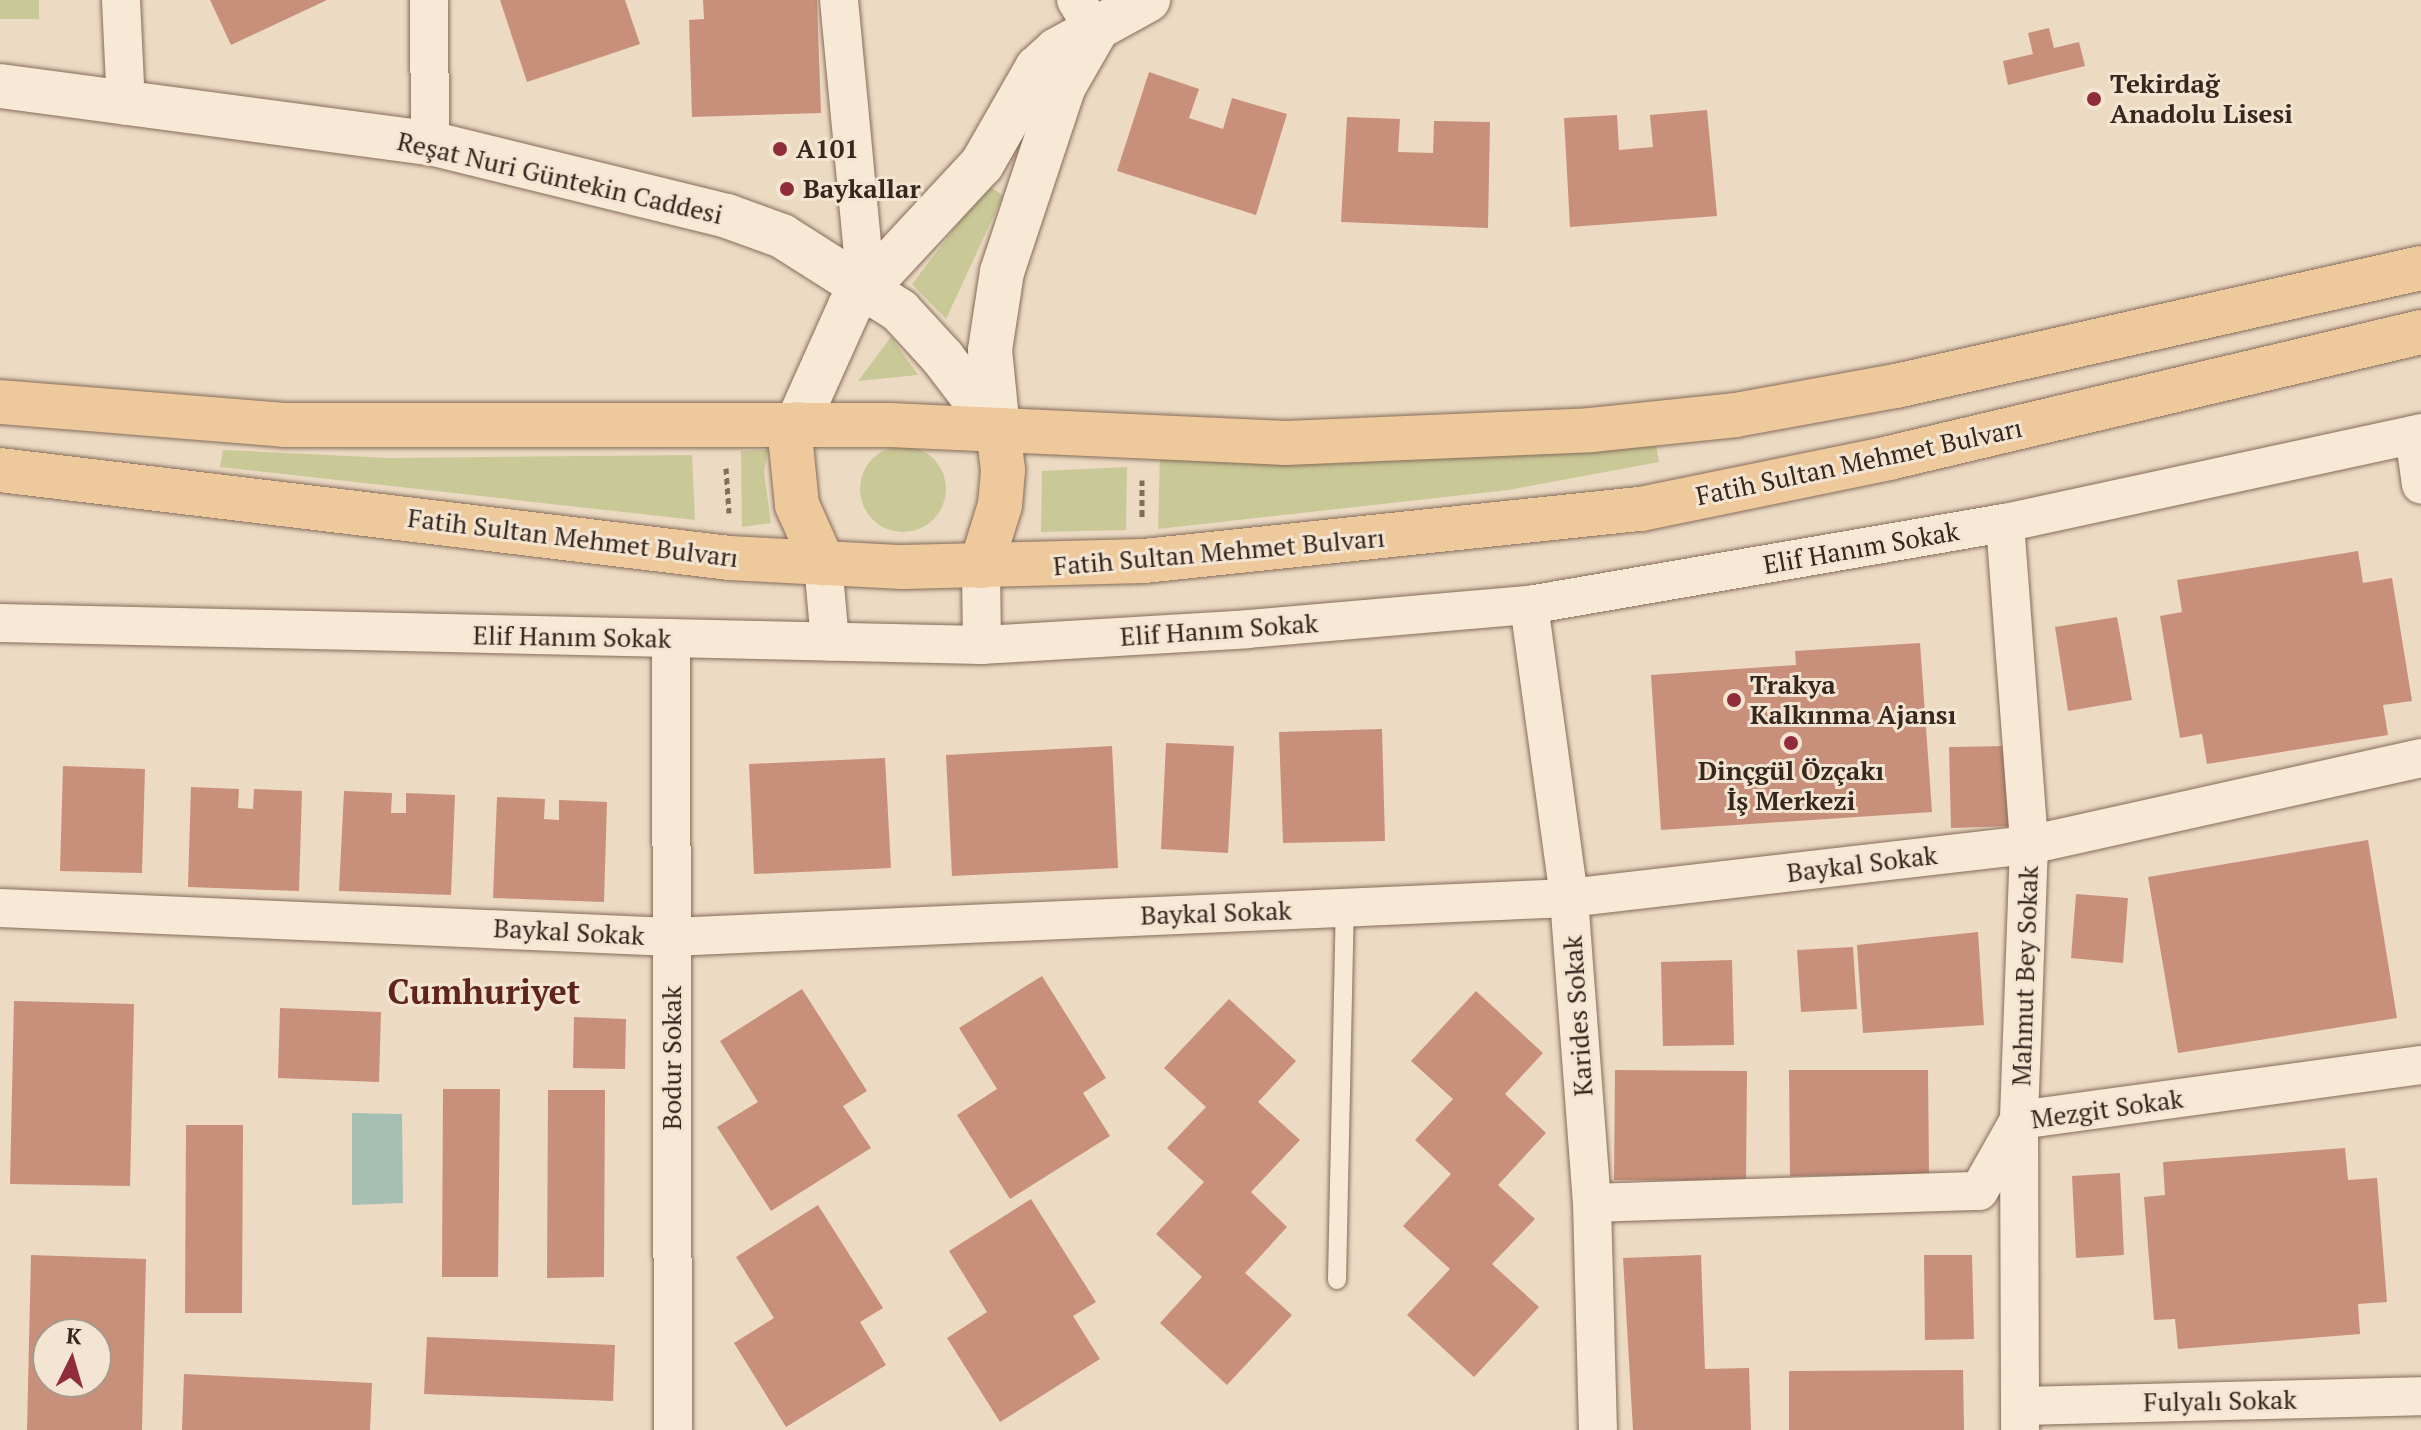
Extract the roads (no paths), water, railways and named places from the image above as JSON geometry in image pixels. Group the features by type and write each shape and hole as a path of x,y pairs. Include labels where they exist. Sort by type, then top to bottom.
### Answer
{"main road":[{"path":"0,402 284,425 797,424 1286,443 1591,430 1736,415 2067,350 2421,268"},
{"name":"Fatih Sultan Mehmet Bulvarı","path":"0,470 677,552 823,563 981,566 1144,561 1641,509 1889,458 2421,332"},
{"path":"797,424 791,445 797,505 823,563"},
{"path":"981,566 1000,505 1003,470 998,430"}],"street":[{"path":"121,0 126,106"},
{"path":"429,0 430,143"},
{"path":"839,0 866,288"},
{"path":"797,424 850,306 982,164 1037,68 1057,50 1085,16 1148,0"},
{"path":"998,430 990,350 1002,272 1085,16"},
{"name":"Reşat Nuri Güntekin Caddesi","path":"0,86 126,106 430,143 727,216 782,236 900,311 943,358 998,430"},
{"path":"2418,434 2421,485"},
{"name":"Elif Hanım Sokak","path":"0,623 982,645 1529,605 2005,523 2418,434"},
{"name":"Mahmut Bey Sokak","path":"2005,523 2029,845 2019,1120 2020,1418"},
{"path":"823,563 830,642"},
{"path":"981,566 982,645"},
{"name":"Karides Sokak","path":"1529,605 1569,898 1592,1203 1598,1430"},
{"name":"Bodur Sokak","path":"671,638 673,1430"},
{"name":"Baykal Sokak","path":"0,908 671,937 1569,898 2029,845 2421,758"},
{"name":"Mezgit Sokak","path":"1592,1203 1979,1191 2019,1120 2421,1065"},
{"name":"Fulyalı Sokak","path":"2020,1418 2421,1396"}],"lane":[{"path":"1337,1280 1345,907"}],"place":[{"name":"Tekirdağ Anadolu Lisesi","path":"2094,99"},
{"name":"A101","path":"780,149"},
{"name":"Baykallar","path":"787,189"},
{"name":"Trakya Kalkınma Ajansı","path":"1734,700"},
{"name":"Dinçgül Özçakı İş Merkezi","path":"1791,743"}],"district":[{"name":"Cumhuriyet","path":"484,992"}]}
